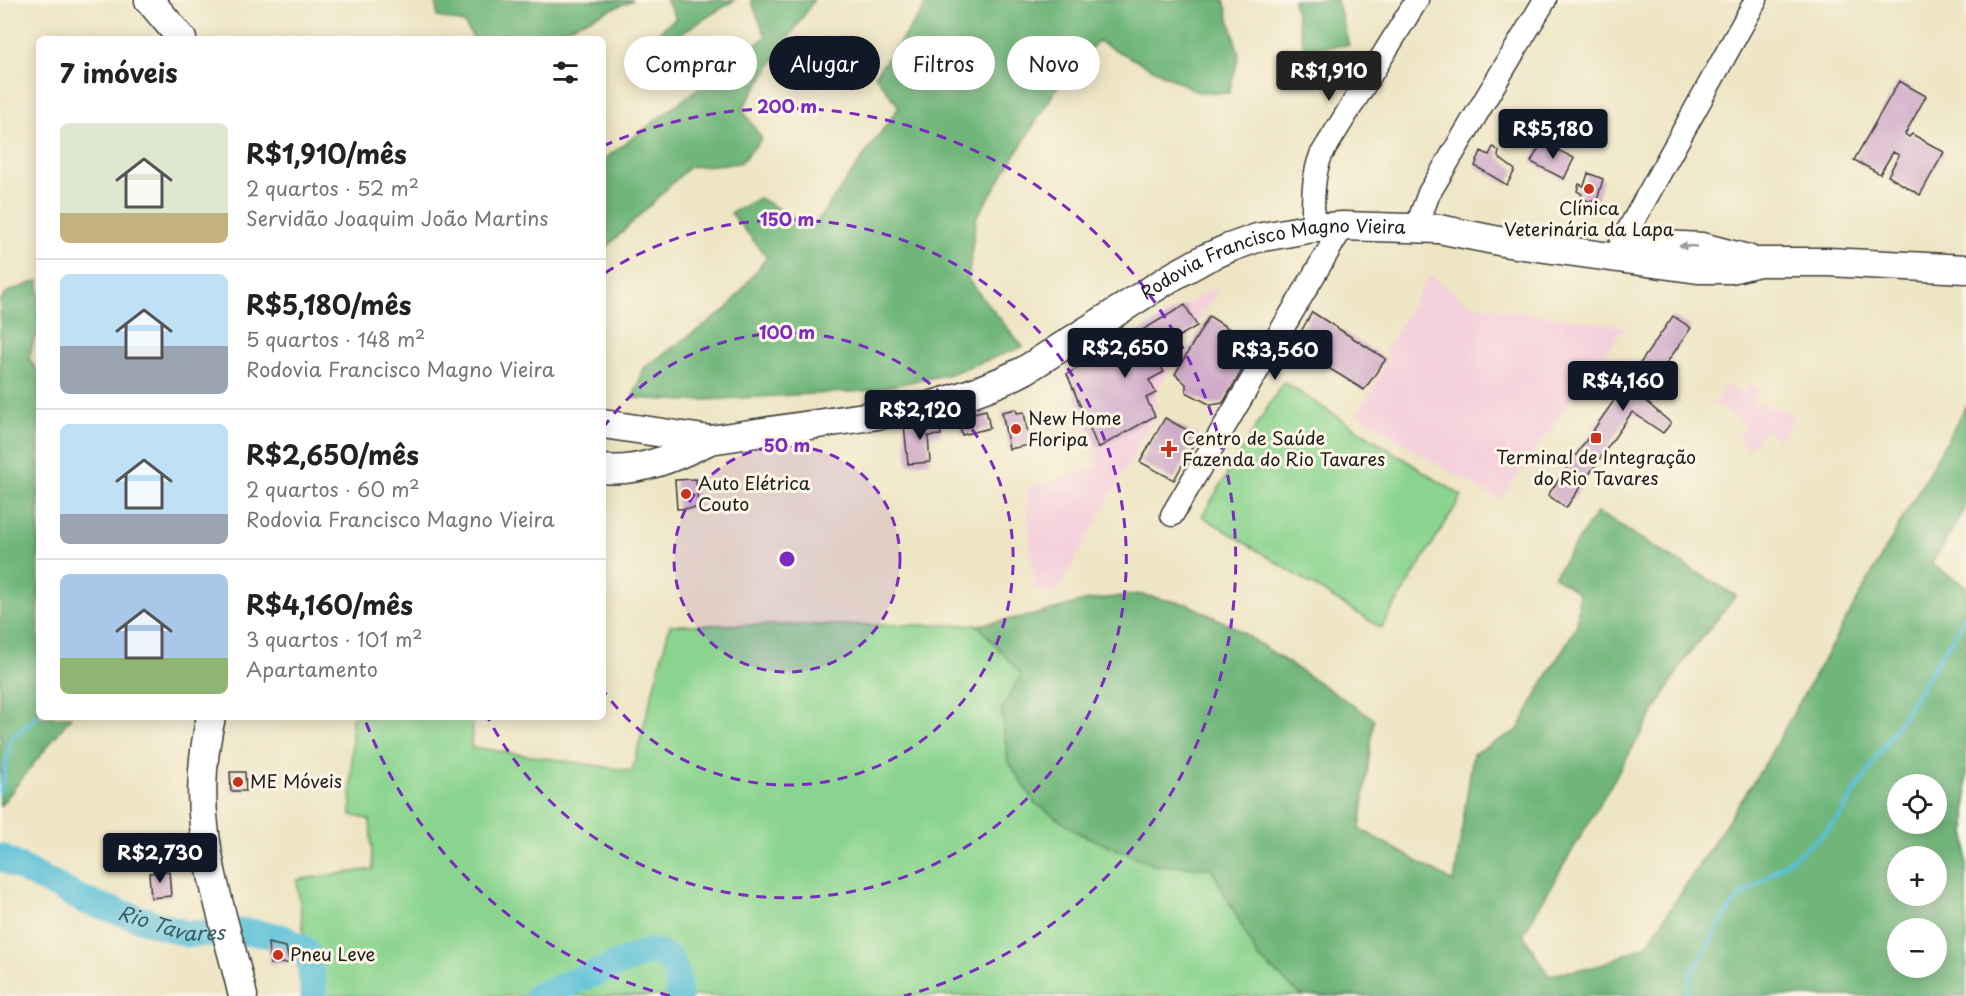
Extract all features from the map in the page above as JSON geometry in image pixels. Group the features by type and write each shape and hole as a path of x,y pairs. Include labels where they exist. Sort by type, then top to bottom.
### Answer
{"main road":[{"path":"149,0 179,36"},
{"name":"Rodovia Francisco Magno Vieira","path":"606,424 710,440 918,409 978,392 1025,370 1170,278 1206,258 1257,238 1313,228 1343,226 1439,229 1509,243 1698,269 1731,269 1760,262 1828,262 1966,269"},
{"name":"Rodovia Francisco Magno Vieira","path":"1509,243 1702,246 1760,262"},
{"path":"606,443 710,440"},
{"name":"Rodovia Francisco Magno Vieira","path":"606,469 642,466 672,459 710,440"},
{"path":"211,720 204,762 202,808 207,851 243,996"}],"street":[{"path":"1313,228 1316,167 1417,0"},
{"path":"1416,228 1430,193 1545,0"},
{"path":"1621,243 1756,0"},
{"path":"1172,515 1343,226"}],"shaded area":[{"path":"1430,275 1469,304 1624,327 1500,500 1357,414 1390,357 1384,353"},
{"path":"1220,285 1156,392 1155,416 1056,594 1034,589 1026,489 1097,468 1067,374"},
{"path":"1750,383 1759,391 1752,401 1758,406 1762,403 1771,409 1776,405 1795,419 1778,440 1765,430 1750,449 1737,439 1746,425 1714,403 1727,384 1741,395"}],"green space":[{"path":"436,0 633,0 550,36 509,36 507,33 502,36 472,36 464,23 437,17"},
{"path":"666,0 735,0 677,36 657,36 656,34 676,18"},
{"path":"751,0 814,0 790,36 769,36 769,68 757,86 757,44 766,37"},
{"path":"927,0 1224,0 1239,55 1229,93 1198,92 1100,42 1100,36 1007,36 1007,90 1056,90 976,218 968,280 1023,347 950,374 866,391 687,401 633,398 644,368 727,309 767,257 731,213 759,198 813,227 899,107 880,82 880,68 892,52 892,90 995,90 995,36 904,36 922,12"},
{"path":"1293,0 1337,0 1349,45 1304,48"},
{"path":"696,90 755,90 742,109 762,139 740,163 689,167 606,248 606,158"},
{"path":"36,281 36,336 29,358 36,369 36,720 69,720 0,806 0,300 8,292"},
{"path":"1283,382 1462,496 1381,628 1202,516"},
{"path":"1966,406 1966,508 1931,564 1966,586 1966,996 1304,996 1258,957 1211,868 1154,865 1078,833 1035,803 1008,761 1001,711 1021,674 978,625 1034,615 1084,601 1137,594 1187,604 1234,627 1374,719 1360,829 1454,882 1473,754 1518,730 1542,684 1577,626 1579,594 1554,576 1597,512 1736,596 1685,659 1523,934 1548,975 1598,966 1647,945 1766,762"},
{"path":"670,625 978,625 1021,674 1154,865 1211,868 1258,956 1304,996 307,996 306,953 297,880 373,869 370,820 351,815 352,720 473,720 471,747 632,771"}],"building":[{"path":"1899,81 1926,96 1905,134 1909,137 1912,134 1944,152 1920,195 1888,176 1899,155 1893,152 1880,174 1854,160"},
{"path":"1542,142 1574,158 1564,179 1531,162"},
{"path":"1493,147 1499,151 1498,157 1515,170 1507,185 1475,166 1481,151 1489,155"},
{"name":"Clínica Veterinária da Lapa","path":"1588,173 1603,179 1597,201 1588,201 1577,191 1579,184 1584,186"},
{"path":"1185,305 1197,326 1152,352 1164,372 1149,380 1156,393 1146,398 1155,416 1098,448 1067,374"},
{"path":"1312,312 1386,359 1364,390 1293,346"},
{"path":"1209,316 1256,346 1223,403 1211,405 1186,392 1186,384 1175,374"},
{"path":"1673,316 1691,328 1642,398 1671,423 1663,433 1632,412 1566,508 1548,495"},
{"name":"New Home Floripa","path":"1016,409 1017,413 1024,412 1030,445 1009,449 1002,412"},
{"path":"986,410 990,428 962,435 957,417"},
{"name":"Centro de Saúde Fazenda do Rio Tavares","path":"1165,418 1198,436 1174,480 1140,462"},
{"path":"940,422 941,435 928,436 930,462 908,464 904,425"},
{"name":"Auto Elétrica Couto","path":"696,479 698,508 677,509 675,480"},
{"name":"ME Móveis","path":"230,772 245,772 246,791 231,791"},
{"path":"169,871 171,896 151,898 149,873"},
{"name":"Pneu Leve","path":"268,943 286,947 289,963 270,964"}],"waterway":[{"path":"1687,996 1690,977 1726,914 1740,897 1819,838 1840,816 1966,616"},
{"path":"0,792 11,739 36,718"},
{"name":"Rio Tavares","path":"0,857 85,901 187,934 251,932 281,937 304,949 309,957 314,996"},
{"name":"Rio Tavares","path":"538,996 645,953 662,955 672,964 679,996"}],"place":[{"name":"Clínica Veterinária da Lapa","path":"1589,189"},
{"name":"New Home Floripa","path":"1016,429"},
{"name":"Terminal de Integração do Rio Tavares","path":"1596,438"},
{"name":"Centro de Saúde Fazenda do Rio Tavares","path":"1169,449"},
{"name":"Auto Elétrica Couto","path":"686,494"},
{"name":"ME Móveis","path":"238,782"},
{"name":"Pneu Leve","path":"278,955"}]}
